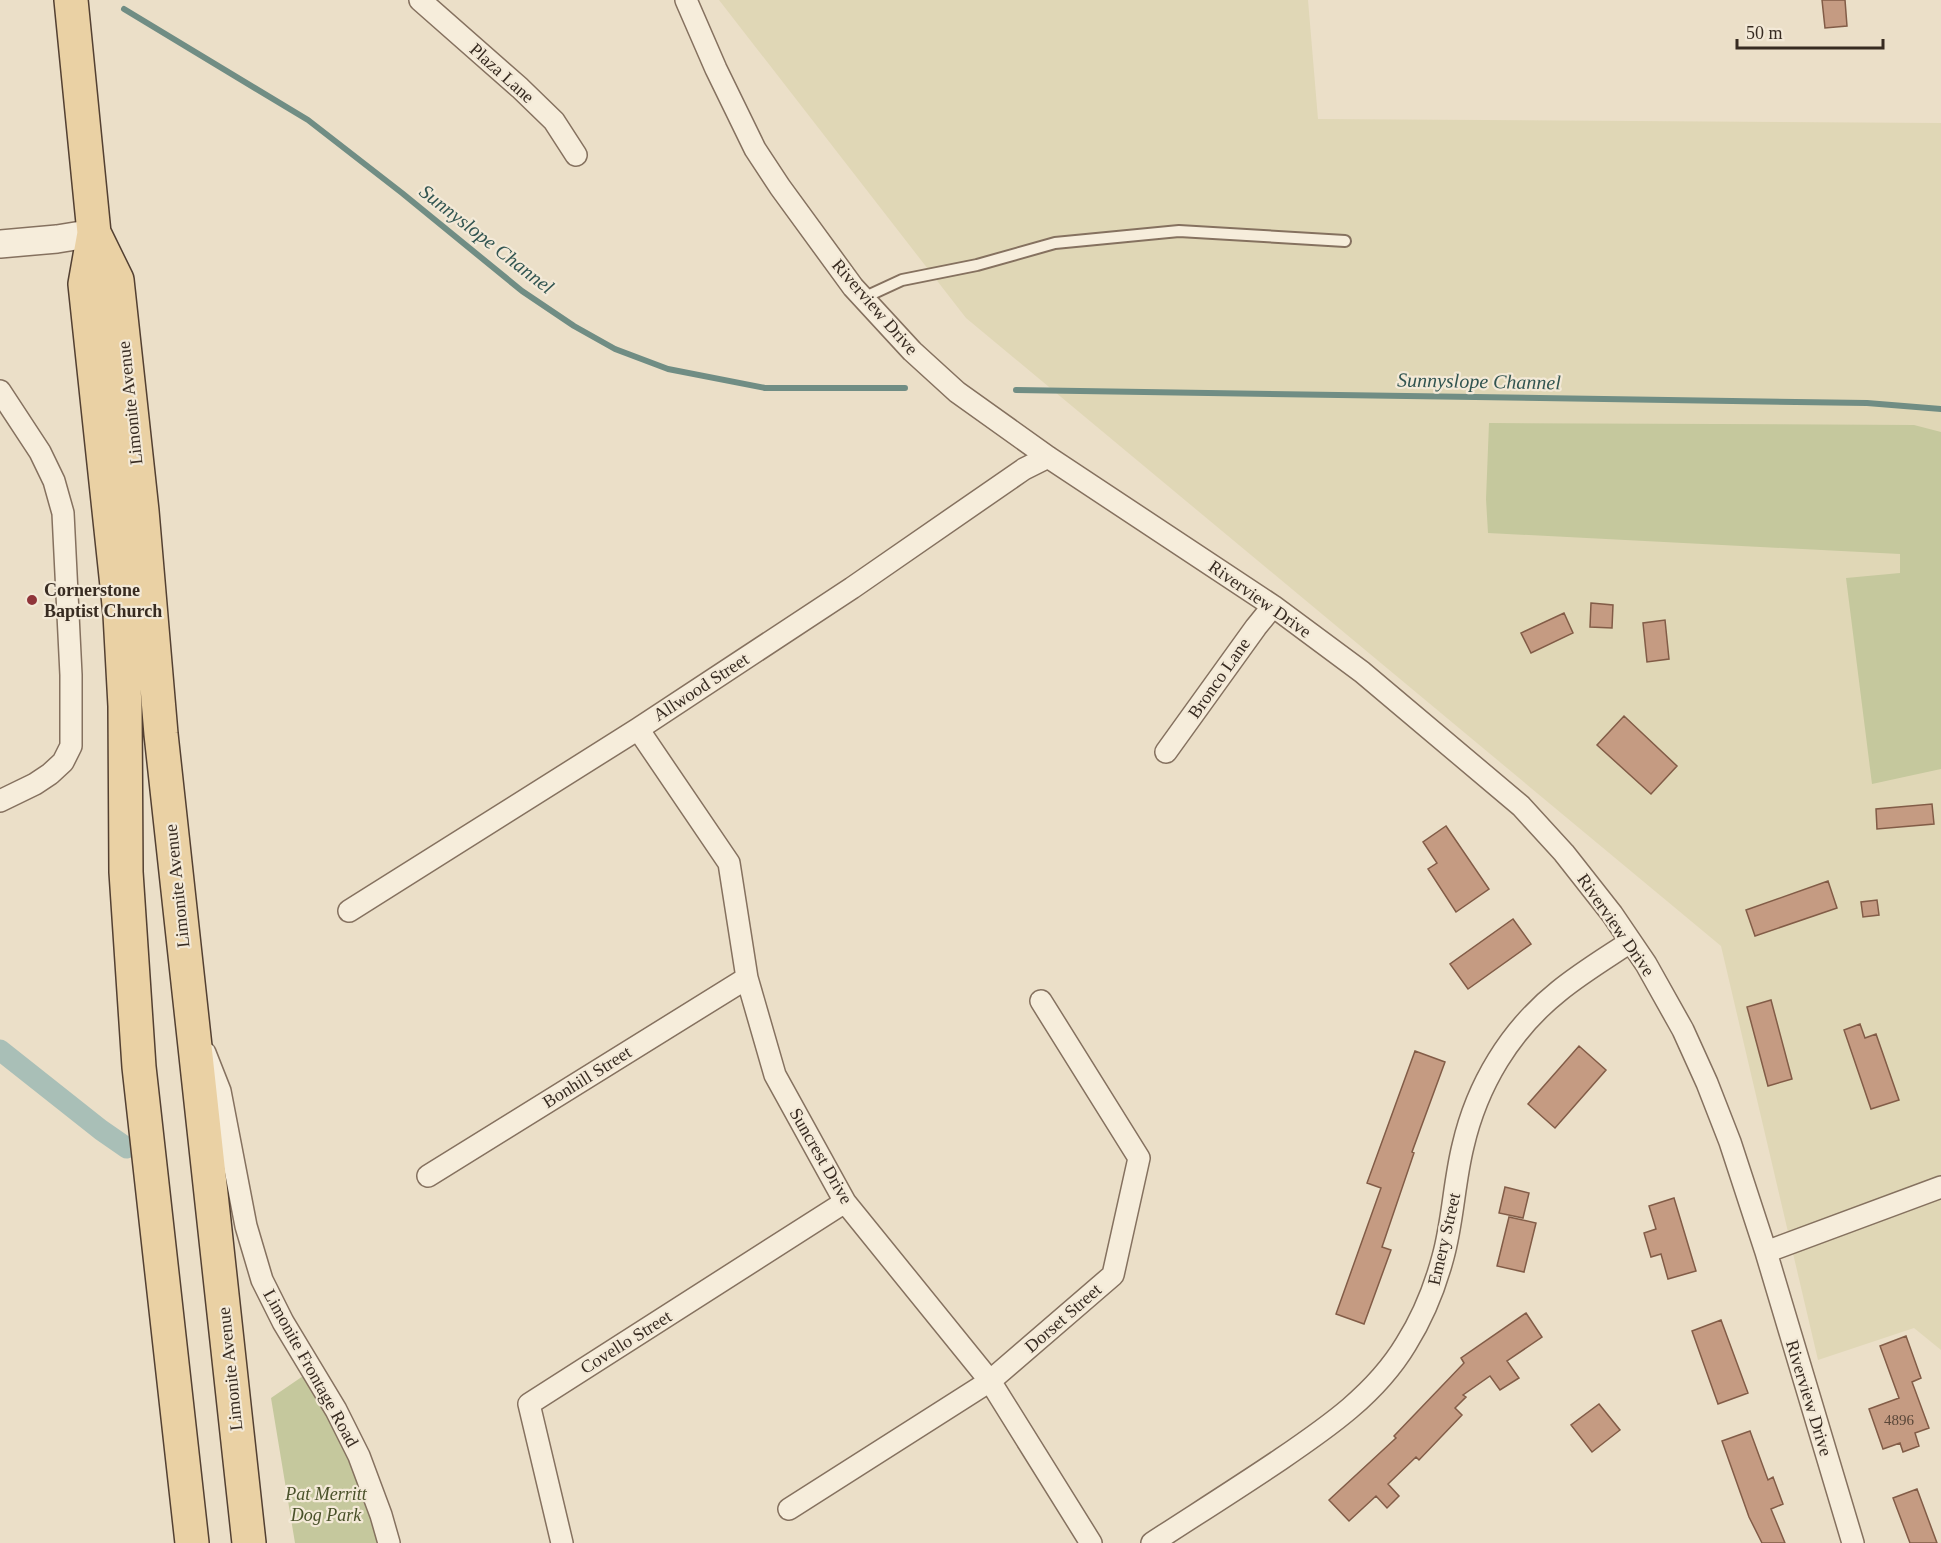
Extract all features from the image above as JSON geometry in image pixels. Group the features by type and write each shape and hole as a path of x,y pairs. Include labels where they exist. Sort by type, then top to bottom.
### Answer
{"main road":[{"name":"Limonite Avenue","path":"71,0 94,233 85,284 120,614 125,706 126,872 139,1067 192,1543"},
{"name":"Limonite Avenue","path":"94,233 117,280 141,511 160,734 249,1543"}],"street":[{"name":"Plaza Lane","path":"420,0 554,121 576,155"},
{"name":"Riverview Drive","path":"686,0 755,149 780,187 862,298 912,351 957,392 1048,457 1274,606 1362,672 1521,806 1564,853 1612,914 1646,964 1683,1030 1730,1142 1766,1252 1853,1543"},
{"path":"0,244 94,233"},
{"path":"0,391 40,452 54,481 63,513 72,711 71,746 63,762 35,784 0,801"},
{"name":"Allwood Street","path":"349,911 638,729 852,588 1024,469 1048,457"},
{"name":"Bronco Lane","path":"1166,752 1256,627 1274,606"},
{"name":"Suncrest Drive","path":"638,729 729,863 747,978 775,1075 845,1202 990,1381 1091,1543"},
{"name":"Emery Street","path":"1152,1543 1321,1432 1353,1407 1382,1377 1406,1345 1431,1296 1444,1255 1463,1146 1474,1107 1488,1077 1505,1048 1530,1016 1559,991 1630,942"},
{"name":"Bonhill Street","path":"428,1176 747,978"},
{"name":"Dorset Street","path":"789,1509 990,1381 1113,1275 1139,1158 1041,1001"},
{"name":"Limonite Frontage Road","path":"192,1018 220,1091 246,1226 262,1280 283,1322 336,1410 359,1456 389,1543"},
{"path":"1766,1252 1941,1187"},
{"name":"Covello Street","path":"562,1543 529,1404 845,1202"}],"lane":[{"path":"862,298 902,280 977,265 1055,243 1179,231 1345,241"}],"shaded area":[{"path":"719,0 1308,0 1318,119 1941,123 1941,1350 1914,1328 1818,1360 1721,946 966,318"}],"green space":[{"path":"1489,423 1914,425 1941,432 1941,769 1872,784 1846,578 1900,573 1900,554 1488,533 1486,499"},
{"name":"Pat Merritt Dog Park","path":"306,1374 340,1431 379,1543 295,1543 271,1398"}],"building":[{"path":"1822,0 1845,0 1847,26 1825,28"},
{"path":"1591,603 1613,605 1612,628 1590,627"},
{"path":"1564,613 1573,633 1531,653 1521,633"},
{"path":"1665,620 1669,659 1647,662 1643,623"},
{"path":"1624,716 1677,766 1651,794 1597,745"},
{"path":"1932,804 1934,824 1877,829 1876,809"},
{"path":"1446,826 1489,889 1456,912 1428,869 1437,863 1423,842"},
{"path":"1828,881 1837,908 1755,936 1746,910"},
{"path":"1877,900 1879,915 1863,917 1861,902"},
{"path":"1513,919 1531,944 1468,989 1450,964"},
{"path":"1771,1000 1792,1079 1768,1086 1747,1007"},
{"path":"1860,1024 1865,1038 1876,1034 1899,1100 1871,1109 1844,1030"},
{"path":"1579,1046 1606,1070 1555,1128 1528,1104"},
{"path":"1415,1051 1445,1062 1412,1152 1414,1153 1382,1247 1391,1250 1364,1324 1336,1314 1381,1188 1367,1183"},
{"path":"1505,1187 1529,1193 1523,1218 1499,1213"},
{"path":"1674,1198 1696,1271 1668,1279 1661,1254 1651,1257 1644,1233 1656,1229 1649,1206"},
{"path":"1509,1217 1536,1223 1524,1272 1497,1266"},
{"path":"1526,1313 1542,1337 1507,1361 1519,1378 1500,1390 1490,1376 1463,1395 1466,1397 1455,1408 1462,1415 1419,1460 1416,1457 1388,1484 1399,1496 1387,1508 1376,1496 1349,1521 1329,1500 1396,1438 1394,1436 1464,1363 1461,1358"},
{"path":"1721,1320 1748,1393 1718,1404 1692,1331"},
{"path":"1906,1336 1921,1378 1912,1382 1929,1428 1915,1433 1919,1446 1903,1452 1900,1443 1883,1449 1869,1409 1899,1398 1880,1346"},
{"path":"1599,1404 1620,1430 1592,1452 1571,1425"},
{"path":"1750,1431 1768,1480 1773,1477 1783,1504 1771,1509 1785,1543 1762,1543 1749,1517 1722,1441"},
{"path":"1917,1489 1937,1543 1910,1543 1893,1498"}],"waterway":[{"name":"Sunnyslope Channel","path":"124,9 308,120 522,291 574,326 615,349 668,369 765,388 905,388"},
{"name":"Sunnyslope Channel","path":"1016,390 1867,403 1941,409"},
{"path":"0,1050 127,1148"}],"place":[{"name":"Cornerstone Baptist Church","path":"32,600"}]}
